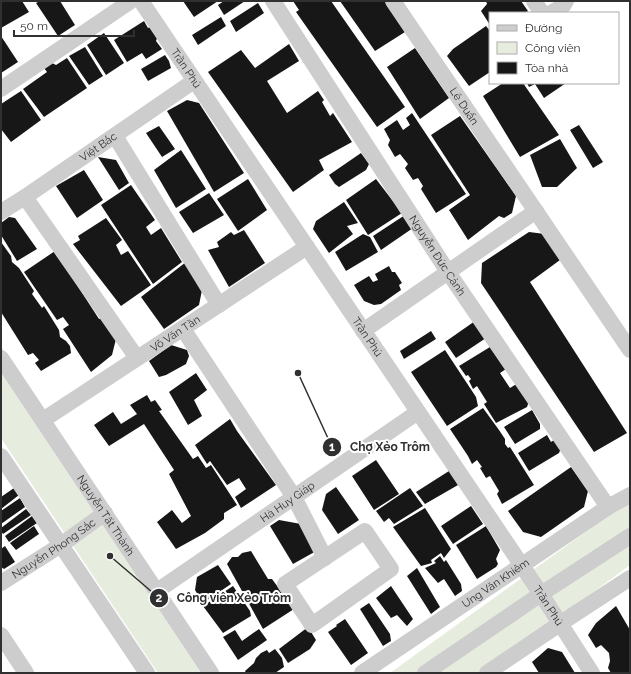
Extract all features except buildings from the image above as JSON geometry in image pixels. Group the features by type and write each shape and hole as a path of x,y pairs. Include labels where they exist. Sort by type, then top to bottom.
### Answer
{"street":[{"path":"1,89 131,1"},
{"name":"Trần Phú","path":"141,1 561,623 592,673"},
{"name":"Nguyễn Đức Cảnh","path":"273,1 448,272 608,507"},
{"name":"Lê Duẩn","path":"392,1 630,350"},
{"path":"534,1 541,12"},
{"path":"553,12 563,6 566,1"},
{"name":"Việt Bắc","path":"1,212 194,81"},
{"path":"115,136 219,305"},
{"path":"25,197 137,358"},
{"path":"363,331 536,211"},
{"name":"Võ Văn Tần","path":"43,420 307,248"},
{"path":"183,329 294,497 325,558"},
{"name":"Nguyễn Tất Thành","path":"1,358 211,673"},
{"name":"Hà Huy Giáp","path":"157,591 418,412"},
{"path":"1,456 147,673"},
{"name":"Ung Văn Khiêm","path":"362,673 608,507 630,495"},
{"name":"Nguyễn Phong Sắc","path":"1,583 61,545 105,513"},
{"path":"365,531 390,569 312,625 285,584 325,558 365,531"},
{"path":"425,673 541,594 630,536"},
{"path":"487,673 630,578"},
{"path":"1,635 26,673"}],"green space":[{"path":"1,346 220,673 158,673 1,438"},
{"path":"630,500 630,565 485,673 390,673"}],"place":[{"name":"Chợ Xẻo Trôm","path":"298,373"},
{"name":"Công viên Xẻo Trôm","path":"110,556"}]}
